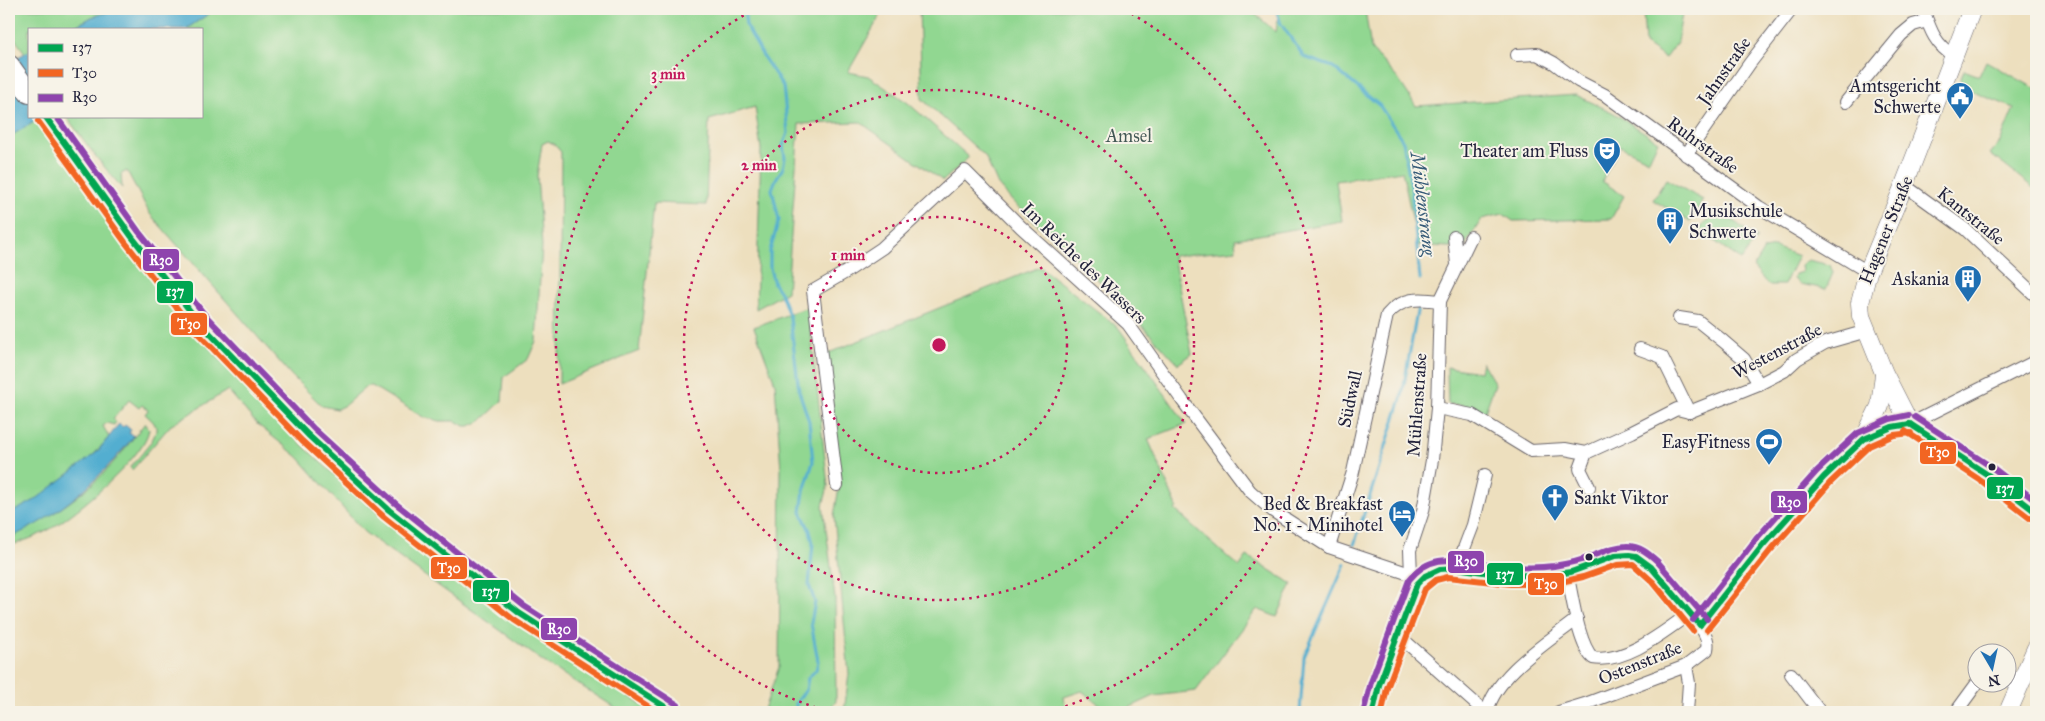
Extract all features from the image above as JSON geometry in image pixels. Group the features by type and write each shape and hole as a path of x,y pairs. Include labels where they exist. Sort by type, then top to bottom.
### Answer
{"main road":[{"path":"9,65 28,92"},
{"path":"47,118 132,236 198,321 308,435 389,510 519,613 673,712"}],"street":[{"name":"Jahnstraße","path":"1686,155 1750,63 1792,9"},
{"name":"Hagener Straße","path":"1910,424 1884,373 1866,331 1861,316 1860,303 1868,272 1972,9"},
{"path":"1846,102 1901,35 1925,15 1936,41 1944,50 1954,56"},
{"name":"Ruhrstraße","path":"1517,55 1536,54 1554,63 1578,81 1605,95 1760,207 1868,272"},
{"name":"Im Reiche des Wassers","path":"837,485 813,291 882,248 966,171 1021,227 1128,324 1250,491 1273,511 1329,547 1416,577"},
{"name":"Kantstraße","path":"1904,185 1965,229 2036,296"},
{"path":"1454,237 1457,267"},
{"path":"1457,267 1471,237"},
{"name":"Mühlenstraße","path":"1416,577 1410,550 1423,511 1432,460 1437,408 1440,301 1457,267"},
{"name":"Südwall","path":"1329,547 1353,472 1387,315 1395,305 1414,299 1440,301"},
{"path":"1679,318 1698,321 1723,341 1744,359 1760,384"},
{"name":"Westenstraße","path":"1586,453 1683,411 1760,384 1784,371 1797,360 1825,343 1866,331"},
{"path":"1640,349 1662,357 1683,411"},
{"path":"1568,573 1577,619 1586,650 1593,658 1599,660 1612,657 1640,647 1695,619 1824,477 1864,440 1892,427 1910,424 2036,360"},
{"path":"1864,440 1880,406 1884,373"},
{"path":"1437,408 1472,415 1531,450 1565,449 1586,453 1580,469 1589,487"},
{"path":"1910,424 1988,475 2036,512"},
{"path":"1457,567 1473,525 1485,475"},
{"path":"1373,712 1379,685 1417,584 1416,577 1444,568 1457,567 1482,573 1513,576 1540,576 1568,573 1616,556 1635,556 1648,564 1695,619"},
{"path":"1398,635 1486,712 1492,696 1507,676 1577,619"},
{"name":"Ostenstraße","path":"1559,712 1585,708 1686,666 1707,650 1706,636 1695,619"},
{"path":"2008,712 2035,653"},
{"path":"1686,666 1689,683 1687,712"},
{"path":"1791,674 1820,712"},
{"path":"1956,712 1969,694"}],"green space":[{"path":"9,9 117,9 92,17 72,28 28,28 28,52 25,53 9,31"},
{"path":"216,9 884,9 848,72 868,76 908,103 969,157 943,181 860,122 799,124 787,292 756,309 761,149 755,107 709,120 706,205 654,203 639,351 559,384 561,152 554,144 548,141 542,144 537,176 542,246 536,341 528,359 504,377 502,401 481,421 470,426 465,426 455,421 440,421 423,417 372,386 367,386 345,405 337,409 322,406 292,376 150,214 127,171 121,174 122,188 67,118 202,118 202,28 188,28"},
{"name":"Amsel","path":"919,9 1249,9 1276,32 1279,9 1365,9 1371,49 1398,79 1416,106 1576,95 1612,112 1658,141 1649,160 1620,146 1602,181 1624,196 1611,219 1513,221 1503,214 1482,219 1463,248 1418,245 1402,171 1336,181 1342,221 1235,239 1236,250 1173,256 1192,354 1178,364 1107,288 1014,203 998,185 985,156 922,99"},
{"path":"1643,9 1683,9 1677,42 1665,58 1645,44"},
{"path":"1986,61 2036,89 2036,190 1990,154 2000,142 2014,108 1958,86 1964,70 1979,76"},
{"path":"37,120 189,324 246,388 298,441 353,492 469,586 591,672 654,712 622,712 544,662 364,532 298,457 257,424 228,390 170,426 132,470 130,467 154,437 156,427 153,421 145,414 148,410 142,405 139,408 129,400 113,419 116,422 114,425 107,423 103,426 109,437 88,460 50,491 9,514 9,137"},
{"path":"1666,179 1703,200 1690,222 1653,200"},
{"path":"1717,209 1757,238 1741,260 1699,230"},
{"path":"1775,247 1798,256 1784,285 1768,285 1753,267 1764,249"},
{"path":"1808,260 1830,265 1833,273 1826,289 1800,284 1794,279 1795,274 1802,272 1801,266"},
{"path":"1040,267 1118,327 1186,424 1148,439 1177,507 1175,510 1239,567 1247,556 1292,584 1277,617 1257,609 1196,691 1154,696 1120,712 1109,712 1082,691 1064,697 1066,712 844,712 849,674 834,516 840,482 826,354"},
{"path":"808,307 828,486 823,506 835,598 836,701 828,712 763,712 779,667 781,470 775,383 754,327"},
{"path":"1482,362 1495,384 1485,412 1464,405 1448,404 1447,367 1480,372"},
{"path":"145,423 149,429 145,440 136,454 92,498 52,528 9,546 9,538 36,524 89,487 115,460"}],"water":[{"path":"117,9 216,9 188,28 72,28 92,17"},
{"path":"28,52 28,118 41,118 9,137 9,62"},
{"path":"119,424 123,427 125,425 131,430 129,433 134,436 107,467 78,495 62,507 28,529 9,538 9,514 35,500 97,452"}],"waterway":[{"path":"744,9 746,25 764,58 783,86 788,133 783,146 785,158 783,168 772,189 779,220 770,251 770,268 774,284 781,294 790,318 799,391 809,421 813,462 804,491 801,512 810,531 813,543 809,585 815,602 811,623 818,661 816,670 808,678 806,690 796,703 796,712"},
{"name":"Mühlenstrang","path":"1276,9 1281,24 1304,57 1333,67 1380,106 1403,141 1411,186 1420,279"},
{"name":"Mühlenstrang","path":"1354,545 1402,396 1418,306"},
{"name":"Mühlenstrang","path":"1300,712 1304,657 1345,564"}],"transit line":[{"name":"137","path":"46,118 132,237 198,321 308,435 389,510 519,613 673,712"},
{"name":"R30","path":"57,118 139,232 205,315 314,429 395,503 524,606 678,705"},
{"name":"T30","path":"38,121 125,242 191,326 302,441 384,517 514,620 657,712"},
{"name":"R30","path":"1693,620 1756,539 1817,471 1858,433 1890,419 1909,415"},
{"name":"R30","path":"1915,417 1993,468 2036,501"},
{"name":"137","path":"1910,424 1988,475 2036,512"},
{"name":"137","path":"1700,625 1763,545 1824,477 1864,439 1892,427 1910,424"},
{"name":"T30","path":"1905,431 1983,482 2031,519"},
{"name":"T30","path":"1707,630 1770,551 1830,483 1869,446 1894,435 1911,433"},
{"name":"R30","path":"1364,710 1371,682 1409,580 1418,571 1437,561 1446,560 1530,568 1546,567 1579,561 1617,547 1636,547 1657,561 1707,619"},
{"name":"137","path":"1373,712 1379,685 1417,584 1425,576 1440,569 1456,568 1497,574 1540,576 1571,572 1615,556 1636,556 1651,567 1700,625"},
{"name":"T30","path":"1382,712 1387,688 1425,589 1436,580 1448,577 1511,584 1552,584 1583,577 1617,565 1633,564 1653,582 1693,631"}],"place":[{"name":"Amtsgericht Schwerte","path":"1960,120"},
{"name":"Theater am Fluss","path":"1607,175"},
{"name":"Musikschule Schwerte","path":"1670,245"},
{"name":"Askania","path":"1968,303"},
{"name":"EasyFitness","path":"1769,466"},
{"name":"Sankt Viktor","path":"1555,522"},
{"name":"Bed & Breakfast No. 1 - Minihotel","path":"1402,538"}]}
